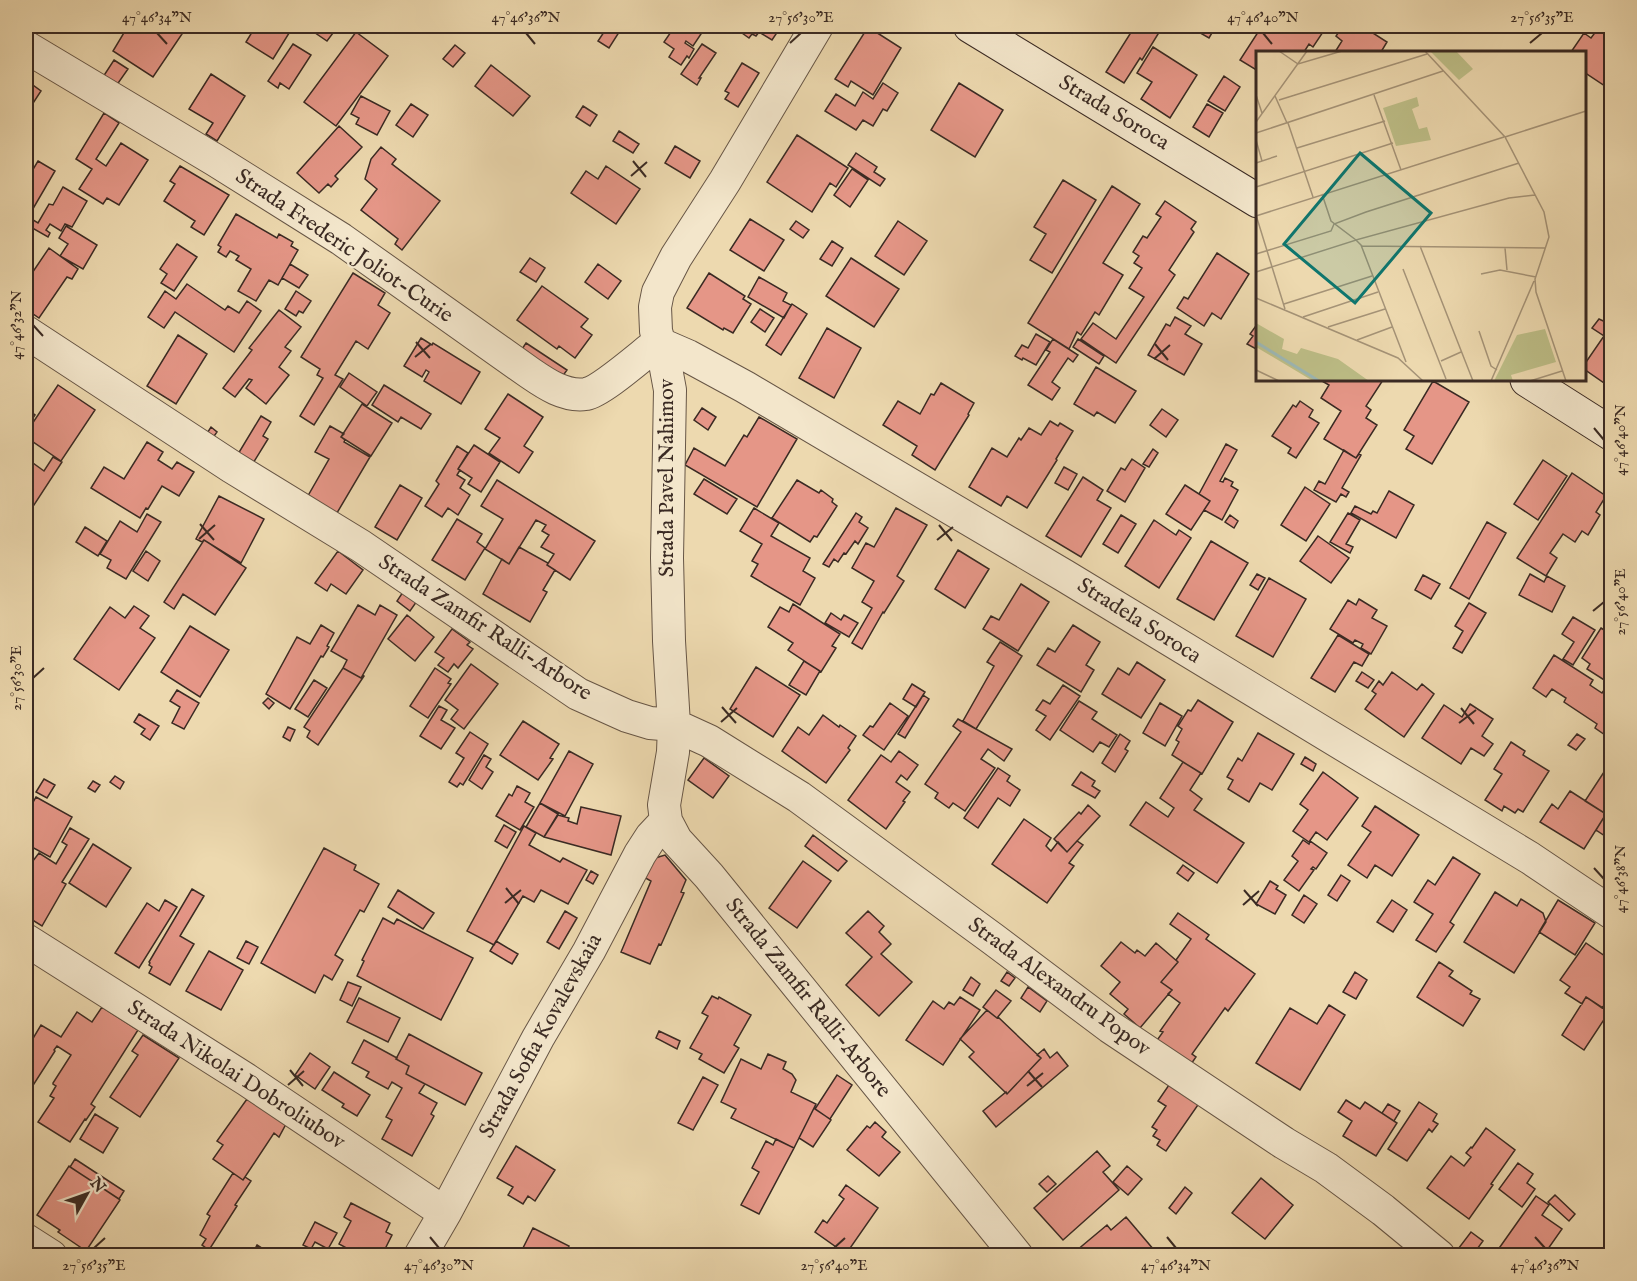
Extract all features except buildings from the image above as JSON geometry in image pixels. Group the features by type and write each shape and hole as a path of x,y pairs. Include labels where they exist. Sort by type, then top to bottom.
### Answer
{"street":[{"name":"Strada Pavel Nahimov","path":"674,725 667,558 670,390 655,325 658,292 676,257 725,181 817,26"},
{"name":"Strada Soroca","path":"970,26 1256,200"},
{"name":"Strada Frederic Joliot-Curie","path":"26,47 215,160 341,239 551,387 567,392 586,393 601,387 658,343"},
{"name":"Strada Zamfir Ralli-Arbore","path":"26,332 232,467 361,546 578,694 627,716 650,723 674,725"},
{"name":"Stradela Sorocа","path":"658,343 688,356 745,387 1065,576 1530,858 1611,913"},
{"path":"1529,381 1611,434"},
{"path":"666,821 664,805 673,752 674,725"},
{"name":"Strada Alexandru Popov","path":"674,725 709,741 799,797 1110,1027 1284,1143 1326,1168 1383,1210 1439,1256"},
{"name":"Strada Zamfir Ralli-Arbore","path":"666,821 676,840 710,876 1017,1256"},
{"name":"Strada Sofia Kovalevskaia","path":"420,1256 538,1038 589,951 640,854 651,837 666,821"},
{"name":"Strada Nikolai Dobroliubov","path":"26,940 247,1080 445,1212"},
{"path":"26,1240 51,1256"}]}
